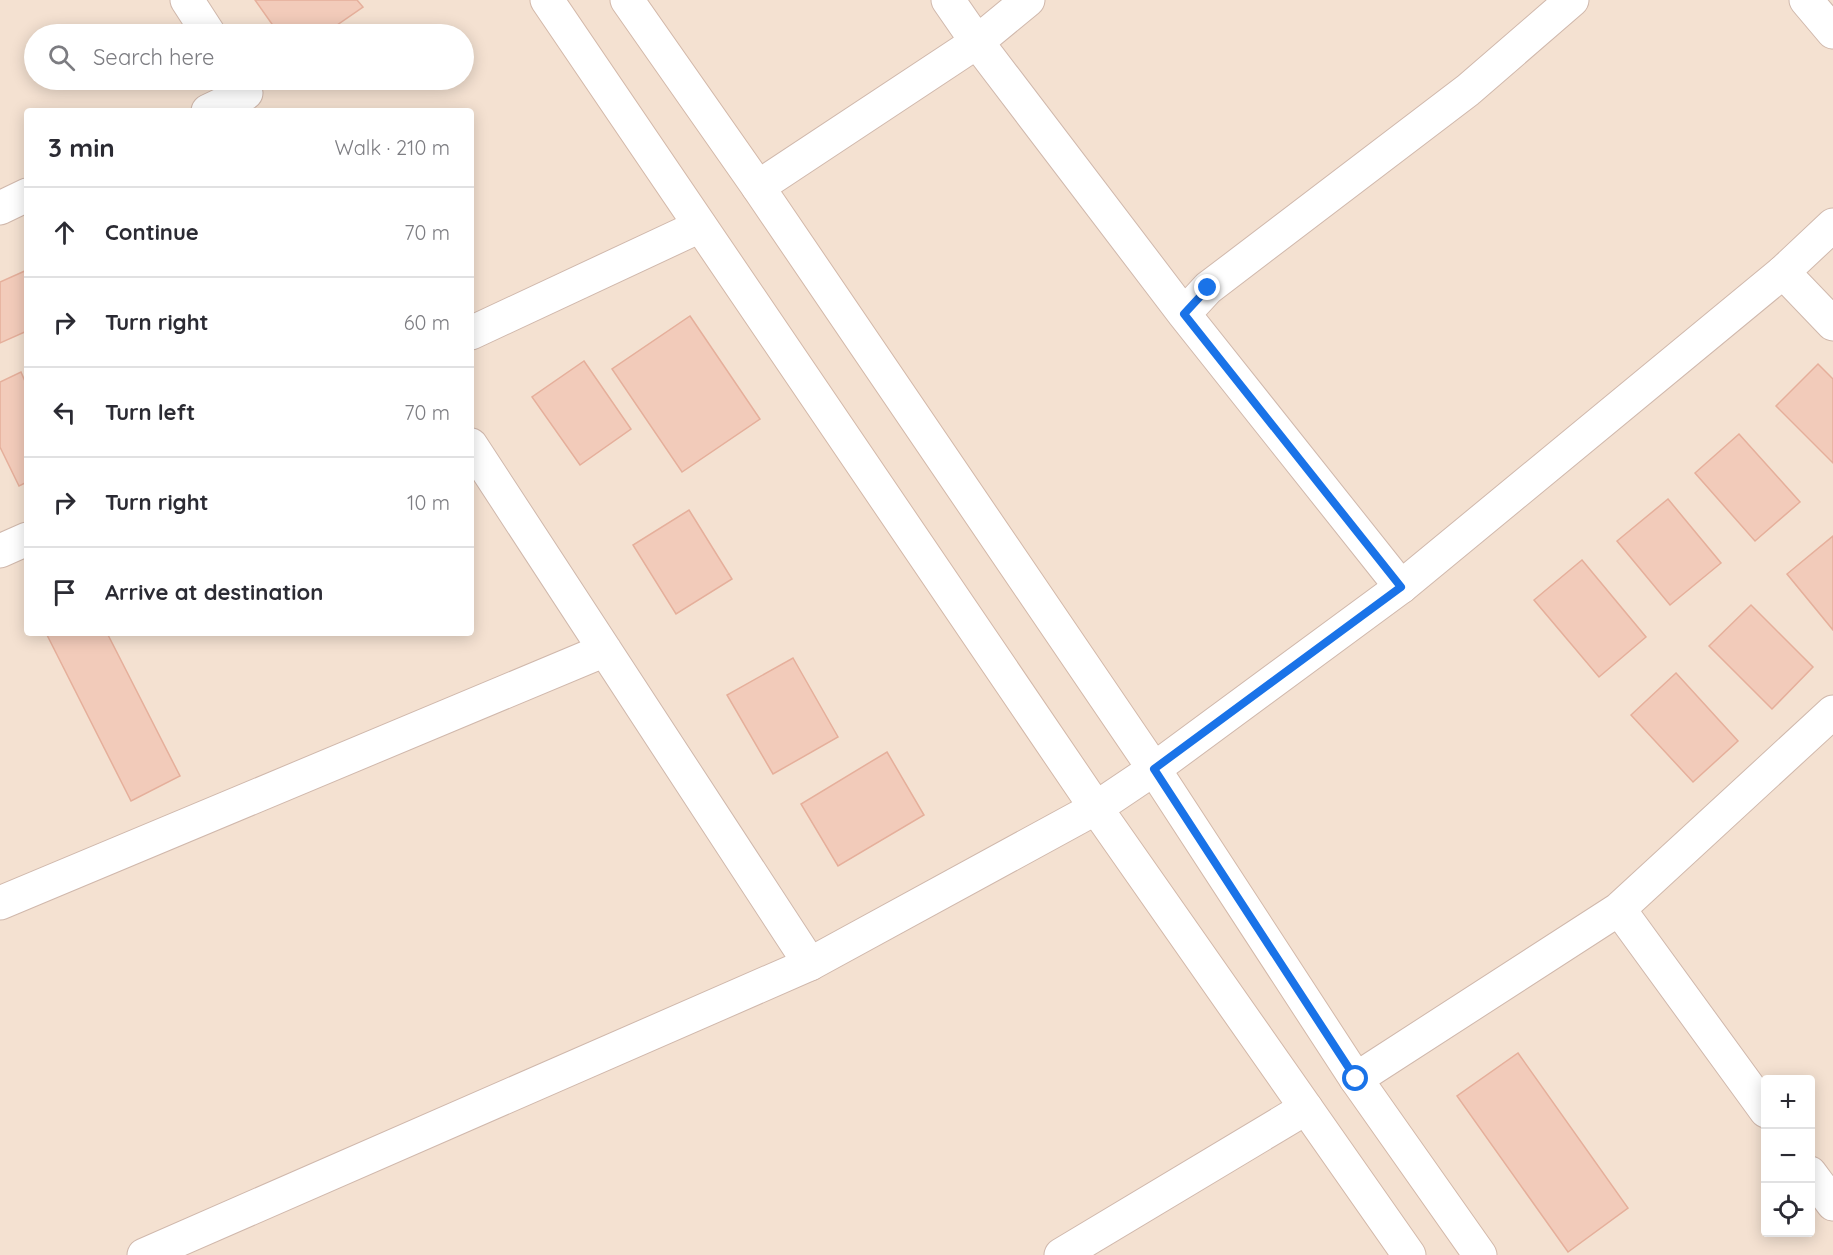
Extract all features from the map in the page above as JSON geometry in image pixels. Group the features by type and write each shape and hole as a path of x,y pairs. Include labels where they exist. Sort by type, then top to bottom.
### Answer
{"street":[{"path":"187,0 203,24"},
{"path":"547,0 1096,808 1409,1255"},
{"path":"627,0 758,187 1154,769 1356,1079 1480,1255"},
{"path":"948,0 977,42 1184,314 1401,587"},
{"path":"758,187 977,42 1028,0"},
{"path":"1184,314 1208,288 1468,90 1572,0"},
{"path":"1806,0 1833,32"},
{"path":"215,108 247,95"},
{"path":"0,208 24,196"},
{"path":"146,1255 810,964 1096,808 1154,769 1401,587 1783,272 1833,225"},
{"path":"474,332 700,226"},
{"path":"1783,272 1833,324"},
{"path":"474,450 810,964"},
{"path":"0,551 24,540"},
{"path":"0,903 605,650"},
{"path":"1356,1079 1619,909 1831,720"},
{"path":"1619,909 1761,1104"},
{"path":"1061,1255 1306,1108"},
{"path":"1815,1180 1833,1204"}],"shaded area":[{"path":"0,0 1833,0 1833,1255 0,1255"}],"building":[{"path":"255,0 357,0 363,7 338,24 272,24"},
{"path":"24,271 24,332 0,343 0,282"},
{"path":"690,316 760,419 682,472 612,369"},
{"path":"584,361 631,429 580,465 532,397"},
{"path":"1818,364 1833,379 1833,463 1776,406"},
{"path":"21,372 24,379 24,484 19,486 0,447 0,382"},
{"path":"1739,434 1800,502 1755,541 1695,473"},
{"path":"1668,499 1721,563 1670,605 1617,541"},
{"path":"689,510 732,579 676,614 633,545"},
{"path":"1833,536 1833,630 1787,574"},
{"path":"1582,560 1646,637 1599,677 1534,600"},
{"path":"1751,605 1813,667 1772,709 1709,646"},
{"path":"48,636 109,636 180,776 131,801"},
{"path":"793,658 838,737 773,774 727,695"},
{"path":"1676,673 1738,741 1693,782 1631,715"},
{"path":"887,752 924,815 838,866 801,804"},
{"path":"1518,1053 1628,1208 1568,1252 1457,1096"}],"route":[{"path":"1208,288 1184,314 1401,587 1154,769 1356,1079"}]}
